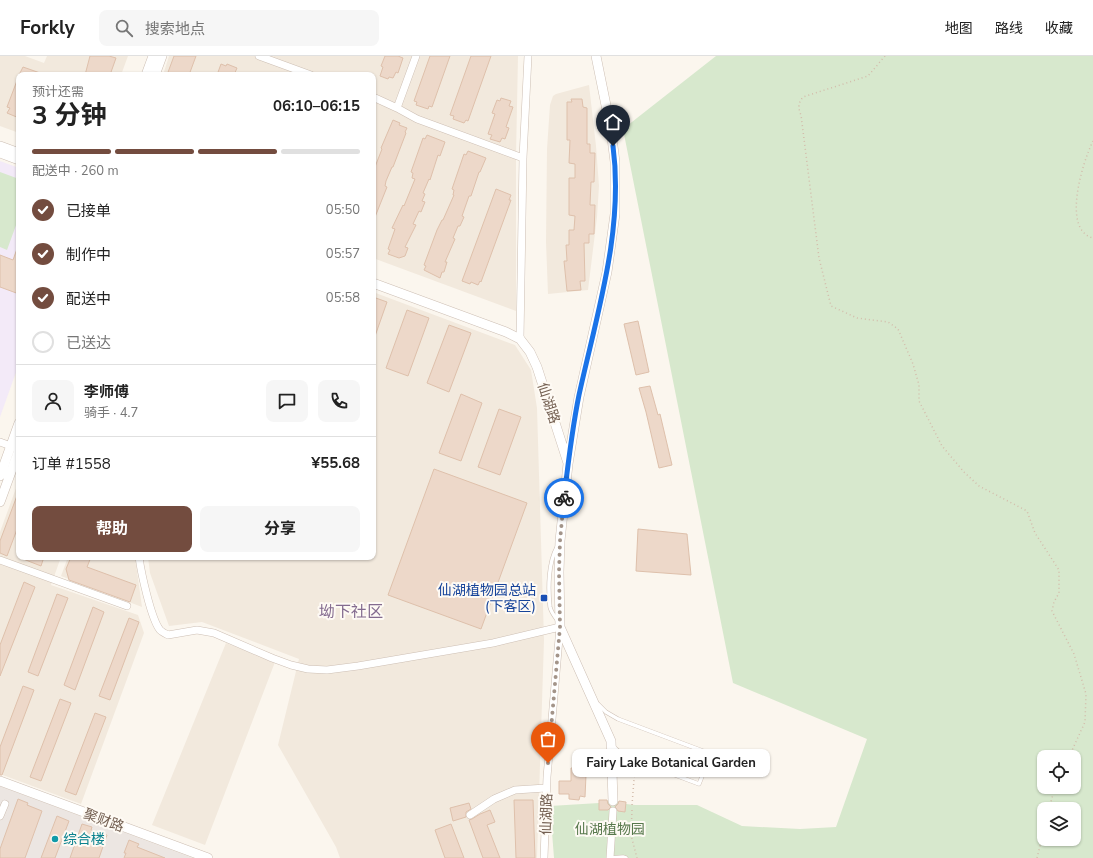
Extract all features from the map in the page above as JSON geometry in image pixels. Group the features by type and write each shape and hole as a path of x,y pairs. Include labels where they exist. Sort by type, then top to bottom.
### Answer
{"street":[{"path":"147,72 153,56"},
{"path":"156,72 162,56"},
{"path":"259,56 303,72"},
{"path":"397,108 416,56"},
{"path":"520,339 523,158 528,56"},
{"path":"568,464 579,397 607,272 615,214 615,162 611,130 596,56"},
{"path":"376,98 417,119 523,158"},
{"path":"0,146 16,152"},
{"path":"0,153 16,159"},
{"name":"仙湖路","path":"376,284 506,332 520,339 530,352 537,366 568,464 560,541 560,627 546,788 544,858"},
{"path":"0,442 16,448"},
{"path":"0,476 16,448"},
{"path":"0,502 16,448"},
{"path":"0,560 127,606"},
{"path":"139,560 154,619 161,631 168,635 197,630 214,633 272,658 308,669 327,670 358,666 493,643 560,627"},
{"name":"仙湖路","path":"560,627 611,741 613,801"},
{"name":"聚财路","path":"0,781 208,858"},
{"path":"470,815 494,799 515,790 546,788"},
{"path":"0,816 4,804"},
{"path":"610,858 613,811"}],"lane":[{"path":"592,699 606,712 618,718 711,754 699,784 624,756 616,749 611,741"},
{"path":"610,858 626,858"}],"path":[{"path":"885,56 868,76 803,97 799,101 798,109 801,115 819,258 831,306 857,318 888,322 898,329 913,364 919,385 919,401 942,446 964,472 979,486 1026,511 1035,533 1059,570 1059,593 1054,602 1052,611 1074,654 1086,694 1085,722 1072,750"},
{"path":"1093,141 1082,171 1076,209 1080,228 1084,234 1093,238"},
{"path":"632,805 635,761"},
{"path":"632,810 631,835 637,858"},
{"path":"1037,858 1040,846"}],"shaded area":[{"path":"0,56 25,56 44,63 47,56 128,56 122,72 16,72 16,132 0,126"},
{"path":"169,56 518,56 516,156 516,311 376,259 376,72 164,72"},
{"path":"589,85 599,186 597,217 588,290 548,294 546,242 547,149 550,105 553,96 556,94"},
{"path":"0,161 16,167 16,372 0,417"},
{"path":"376,293 515,345 531,370 537,408 544,640 537,858 340,858 336,847 278,745 299,659 202,622 169,626 150,573 148,560 376,560"},
{"path":"16,488 16,560 60,560 51,585 138,615 144,633 81,804 0,774 0,532"},
{"path":"67,560 135,560 142,607 61,576"},
{"path":"226,643 275,662 205,845 152,825"},
{"path":"0,786 193,858 0,858"}],"green space":[{"name":"仙湖植物园","path":"716,56 1093,56 1093,858 554,858 550,806 599,803 599,800 626,802 626,804 635,805 697,805 742,826 800,829 836,827 867,739 733,683 623,129"},
{"path":"0,172 16,178 16,225 7,250 0,247"}],"building":[{"path":"90,56 109,56 116,58 111,72 86,72"},
{"path":"174,56 196,56 190,72 168,72"},
{"path":"385,56 398,56 403,58 398,73 396,72 393,78 389,77 388,79 380,76 383,67 381,66"},
{"path":"430,56 450,56 432,107 429,106 428,109 416,105 417,102 414,101"},
{"path":"471,56 491,56 468,121 466,120 464,123 453,119 454,116 450,115"},
{"path":"221,64 226,66 227,64 237,68 235,72 218,72"},
{"path":"23,67 37,72 20,72"},
{"path":"16,83 16,117 7,113 10,108 7,107"},
{"path":"501,98 511,101 509,106 513,107 506,127 509,128 505,139 502,138 500,142 490,139 492,135 488,134 495,114 492,113 497,100 500,101"},
{"path":"571,99 582,99 583,107 587,108 587,144 590,144 590,153 595,153 594,182 591,182 590,205 595,205 594,234 589,234 589,243 584,243 585,281 580,281 581,290 567,291 564,261 567,261 566,245 569,245 569,230 574,230 575,216 569,215 569,178 575,178 575,164 569,163 570,140 567,140 567,102 572,102"},
{"path":"393,120 400,123 399,125 407,128 393,167 386,181 385,186 387,187 376,214 376,164 382,149 381,148"},
{"path":"427,135 445,142 440,156 438,155 430,180 429,179 423,193 425,194 422,201 425,202 421,212 419,211 413,224 416,225 405,247 408,248 405,256 399,258 388,254 390,250 388,249 395,229 392,228 403,205 404,206 415,179 412,178 413,173 411,172 423,138 425,139"},
{"path":"468,151 486,158 479,172 471,196 469,196 462,216 464,217 453,238 455,239 445,262 447,262 444,272 442,272 440,278 424,270 426,266 424,265 437,230 454,195 454,190 452,189 464,154 466,155"},
{"path":"496,189 511,195 509,200 511,200 481,282 480,281 478,285 471,282 470,284 462,281"},
{"path":"16,252 16,293 0,287 0,255 13,260"},
{"path":"376,298 387,302 376,333"},
{"path":"407,310 429,318 408,376 386,368"},
{"path":"638,321 649,372 636,375 624,324"},
{"path":"449,325 471,333 449,392 427,383"},
{"path":"650,386 658,415 660,414 672,465 659,468 639,388"},
{"path":"461,394 482,403 461,461 439,453"},
{"path":"499,409 521,417 500,475 478,467"},
{"path":"434,469 527,503 481,629 388,595"},
{"path":"16,498 16,532 7,556 0,553 0,541"},
{"path":"638,529 687,534 691,575 636,571"},
{"path":"26,560 43,560 41,566"},
{"path":"70,560 90,560 87,567 136,585 130,602 69,580 66,569"},
{"path":"24,582 35,587 0,676 0,645"},
{"path":"57,594 68,598 38,676 28,672"},
{"path":"93,607 104,612 75,690 64,685"},
{"path":"129,618 139,622 110,700 99,696"},
{"path":"23,686 34,690 2,775 0,775 0,747"},
{"path":"60,699 71,703 41,781 30,777"},
{"path":"95,713 106,717 76,795 65,791"},
{"path":"571,768 580,768 579,775 586,775 585,797 580,796 579,800 569,799 569,794 559,794 559,781 571,781"},
{"path":"18,799 28,803 27,805 42,811 25,858 0,858 0,849"},
{"path":"514,800 533,800 535,858 516,858"},
{"path":"599,800 607,800 611,807 608,810 599,810"},
{"path":"619,801 626,802 625,812 618,811 615,807"},
{"path":"469,803 471,809 466,812 466,817 453,821 450,808"},
{"path":"490,810 495,822 487,825 500,858 483,858 469,820"},
{"name":"综合楼","path":"57,816 69,821 55,858 41,858"},
{"path":"82,824 92,827 91,830 107,835 99,858 70,858"},
{"path":"451,824 464,858 445,858 435,830"},
{"path":"129,840 139,844 137,847 165,858 124,858 126,853 124,853"}],"way so far":[{"path":"548,763 560,627 559,572 564,498"}],"place":[{"name":"仙湖植物园总站 (下客区)","path":"544,598"},
{"name":"Fairy Lake Botanical Garden","path":"548,763"},
{"name":"综合楼","path":"55,839"}],"district":[{"name":"坳下社区","path":"351,611"}],"route":[{"path":"564,498 579,397 612,243 616,189 613,146"}]}
